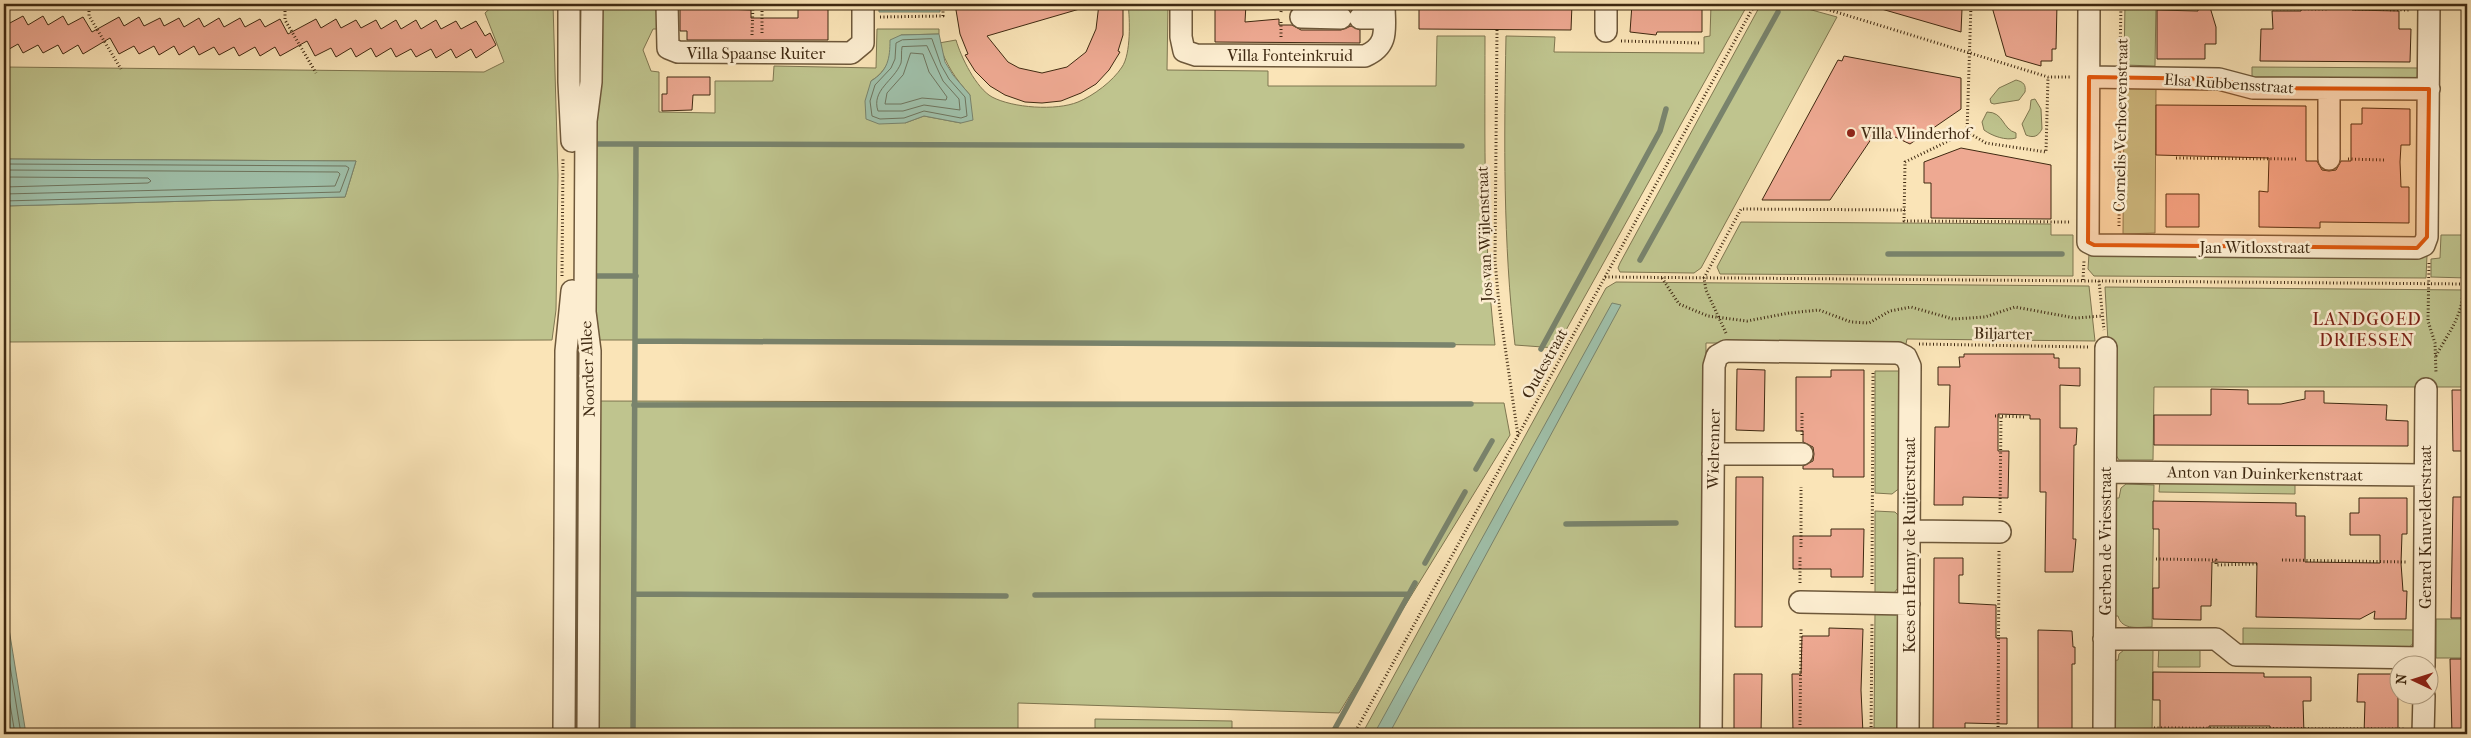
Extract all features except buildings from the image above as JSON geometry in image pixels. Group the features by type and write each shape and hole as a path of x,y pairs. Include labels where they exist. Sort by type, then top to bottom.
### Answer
{"street":[{"name":"Noorder Allee","path":"564,734 566,350 572,307 572,120 569,82 569,4"},
{"name":"Noorder Allee","path":"588,734 590,351 585,312 586,121 591,82 592,4"},
{"name":"Villa Spaanse Ruiter","path":"667,4 668,48 678,52 851,53 858,49 862,43 863,10"},
{"name":"Villa Fonteinkruid","path":"1181,4 1181,37 1184,52 1196,55 1365,56 1378,50 1384,38 1384,11"},
{"path":"1606,4 1606,31"},
{"name":"Cornelis Verhoevenstraat","path":"2087,232 2089,4"},
{"path":"2424,245 2427,237 2429,7"},
{"path":"1301,17 1350,18 1384,11"},
{"name":"Elsa Rubbensstraat","path":"2089,77 2219,80 2253,88 2429,89"},
{"path":"2329,89 2329,160"},
{"name":"Jan Witloxstraat","path":"2087,232 2094,245 2118,246 2416,248 2424,245"},
{"name":"Gerben de Vriesstraat","path":"2104,734 2106,348"},
{"path":"1726,351 1898,353 1906,357"},
{"name":"Wielrenner","path":"1711,734 1714,366 1717,356 1726,351"},
{"name":"Kees en Henny de Ruijterstraat","path":"1906,357 1910,366 1908,734"},
{"name":"Gerard Knuvelderstraat","path":"2424,656 2426,389"},
{"path":"1713,454 1802,454"},
{"name":"Anton van Duinkerkenstraat","path":"2106,472 2425,475"},
{"path":"1910,531 2000,532"},
{"path":"1800,602 1910,604"},
{"path":"2104,639 2216,639 2236,655 2388,661"},
{"path":"2423,732 2424,706"}],"path":[{"path":"89,4 89,16 121,69"},
{"path":"285,4 284,20 316,73"},
{"path":"753,4 757,53"},
{"path":"757,53 762,4"},
{"path":"863,10 943,16 943,4"},
{"path":"1280,55 1282,4"},
{"name":"Oudestraat","path":"1354,734 1755,4"},
{"path":"1810,4 2048,76 2089,77"},
{"path":"1967,132 1971,4"},
{"name":"Cornelis Verhoevenstraat","path":"2118,246 2121,4"},
{"path":"2355,9 2429,7"},
{"path":"2175,8 2329,9"},
{"name":"Jos van Wijlenstraat","path":"1497,30 1495,260 1499,305 1518,436"},
{"path":"1606,31 1606,41 1700,43"},
{"path":"1967,132 1986,143 2046,152 2048,76"},
{"path":"1967,132 1905,162 1904,221 2087,232"},
{"path":"2176,158 2297,160"},
{"path":"2329,160 2385,160"},
{"path":"1726,351 1727,334 1706,290 1704,278 1741,209 1905,210"},
{"path":"2424,245 2429,255 2428,321 2435,343 2436,357 2436,389 2426,389"},
{"path":"1606,276 2465,284 2463,303 2454,326 2436,357"},
{"path":"1662,278 1679,304 1708,316 1746,321 1789,313 1819,310 1851,322 1869,323 1890,311 1910,307 1953,319 1985,317 2015,307 2075,318 2102,316"},
{"path":"2099,281 2106,348"},
{"name":"Biljarter","path":"1906,357 1915,344 2106,348"},
{"path":"1871,734 1873,353"},
{"path":"1995,416 2026,417"},
{"path":"1998,734 2001,417"},
{"path":"1800,547 1801,487"},
{"path":"2156,559 2216,560 2216,565 2257,564"},
{"path":"2282,560 2408,562"},
{"path":"1800,725 1801,629"},
{"path":"2154,728 2423,732"}],"highlighted area":[{"path":"2089,77 2219,79 2253,88 2429,89 2427,237 2417,248 2094,245 2088,242"}],"green space":[{"path":"495,4 553,4 558,175 556,310 552,340 4,342 4,206 345,197 356,161 4,159 4,67 484,72 504,62 485,13"},
{"path":"599,4 658,4 658,29 653,29 643,50 651,71 659,72 659,112 715,113 715,81 773,81 774,66 876,68 877,29 939,29 939,34 901,35 886,67 871,81 905,123 924,116 961,123 970,95 951,71 939,43 956,40 965,63 980,87 992,97 1011,104 1035,107 1058,107 1084,99 1108,83 1125,61 1129,36 1128,4 1168,4 1167,70 1268,71 1268,86 1436,86 1437,36 1485,36 1485,152 1488,267 1495,345 878,340 594,340 590,209"},
{"path":"1748,4 1556,348 1515,345 1506,229 1506,36 1555,37 1554,52 1704,53 1704,37 1710,36 1711,5"},
{"path":"1761,4 1790,4 1837,17 1701,268 1694,273 1620,272 1618,268 1620,263"},
{"path":"2125,4 2156,4 2155,66 2124,65"},
{"path":"2252,67 2422,68 2416,79 2252,83"},
{"path":"2016,80 2023,83 2025,87 2025,92 2019,100 1991,103 1990,99 1999,88"},
{"path":"2124,88 2156,89 2155,233 2123,234"},
{"path":"2035,99 2041,109 2042,129 2037,135 2031,136 2026,135 2022,124 2030,109 2031,100"},
{"path":"1987,112 1997,115 2011,131 2016,133 2016,138 1999,137 1984,130 1982,122"},
{"path":"1741,222 2051,224 2051,235 2073,235 2073,276 1720,274 1717,267"},
{"path":"2441,235 2467,235 2467,278 2431,277 2431,259 2440,258"},
{"path":"2089,254 2427,255 2426,278 2094,276 2088,269"},
{"path":"1616,282 2089,286 2095,341 1907,339 1906,344 1706,343 1704,734 1362,734 1606,288"},
{"path":"2105,287 2467,290 2467,387 2154,387 2153,460 2119,460 2114,452"},
{"path":"580,311 584,494 572,493 572,381"},
{"path":"1875,371 1902,371 1901,487 1892,494 1875,493"},
{"path":"595,401 1504,403 1510,435 1339,713 1018,703 1018,734 593,734"},
{"path":"2160,480 2295,482 2295,494 2159,492"},
{"path":"2126,484 2154,485 2152,627 2127,626 2120,621 2118,616 2114,616 2114,498 2119,498 2121,488"},
{"path":"580,510 583,734 569,734 573,511"},
{"path":"1875,511 1895,512 1902,519 1901,584 1894,593 1875,593"},
{"path":"1875,611 1894,612 1901,619 1900,734 1874,734"},
{"path":"2436,619 2467,619 2467,658 2438,658 2436,656"},
{"path":"2243,628 2417,630 2416,640 2406,651 2243,650"},
{"path":"2159,644 2200,644 2200,667 2158,667"},
{"path":"2124,650 2153,650 2152,734 2112,734 2112,661 2118,660 2119,654"},
{"path":"1095,719 1232,721 1232,734 1095,734"}],"water":[{"path":"879,4 940,4 940,12 879,12"},
{"path":"939,34 945,62 970,95 973,120 961,123 924,116 905,123 879,124 866,119 865,101 871,81 881,73 887,64 890,40 901,35"},
{"path":"4,159 356,161 345,197 4,206"},
{"path":"1612,303 1621,305 1389,734 1374,734"},
{"path":"4,598 26,734 4,734"}],"waterway":[{"path":"1640,260 1778,12"},
{"path":"1541,349 1660,131 1666,109"},
{"path":"594,144 636,144"},
{"path":"633,734 636,144 1462,146"},
{"path":"1888,254 2062,254"},
{"path":"593,276 636,276"},
{"path":"635,341 1453,345"},
{"path":"634,405 1471,404"},
{"path":"1476,469 1492,441"},
{"path":"1425,563 1465,492"},
{"path":"1566,524 1676,523"},
{"path":"1332,734 1415,583"},
{"path":"634,594 1006,596"},
{"path":"1035,595 1409,594"}],"place":[{"name":"Villa Vlinderhof","path":"1851,133"}],"district":[{"name":"LANDGOED DRIESSEN","path":"2367,329"}]}
